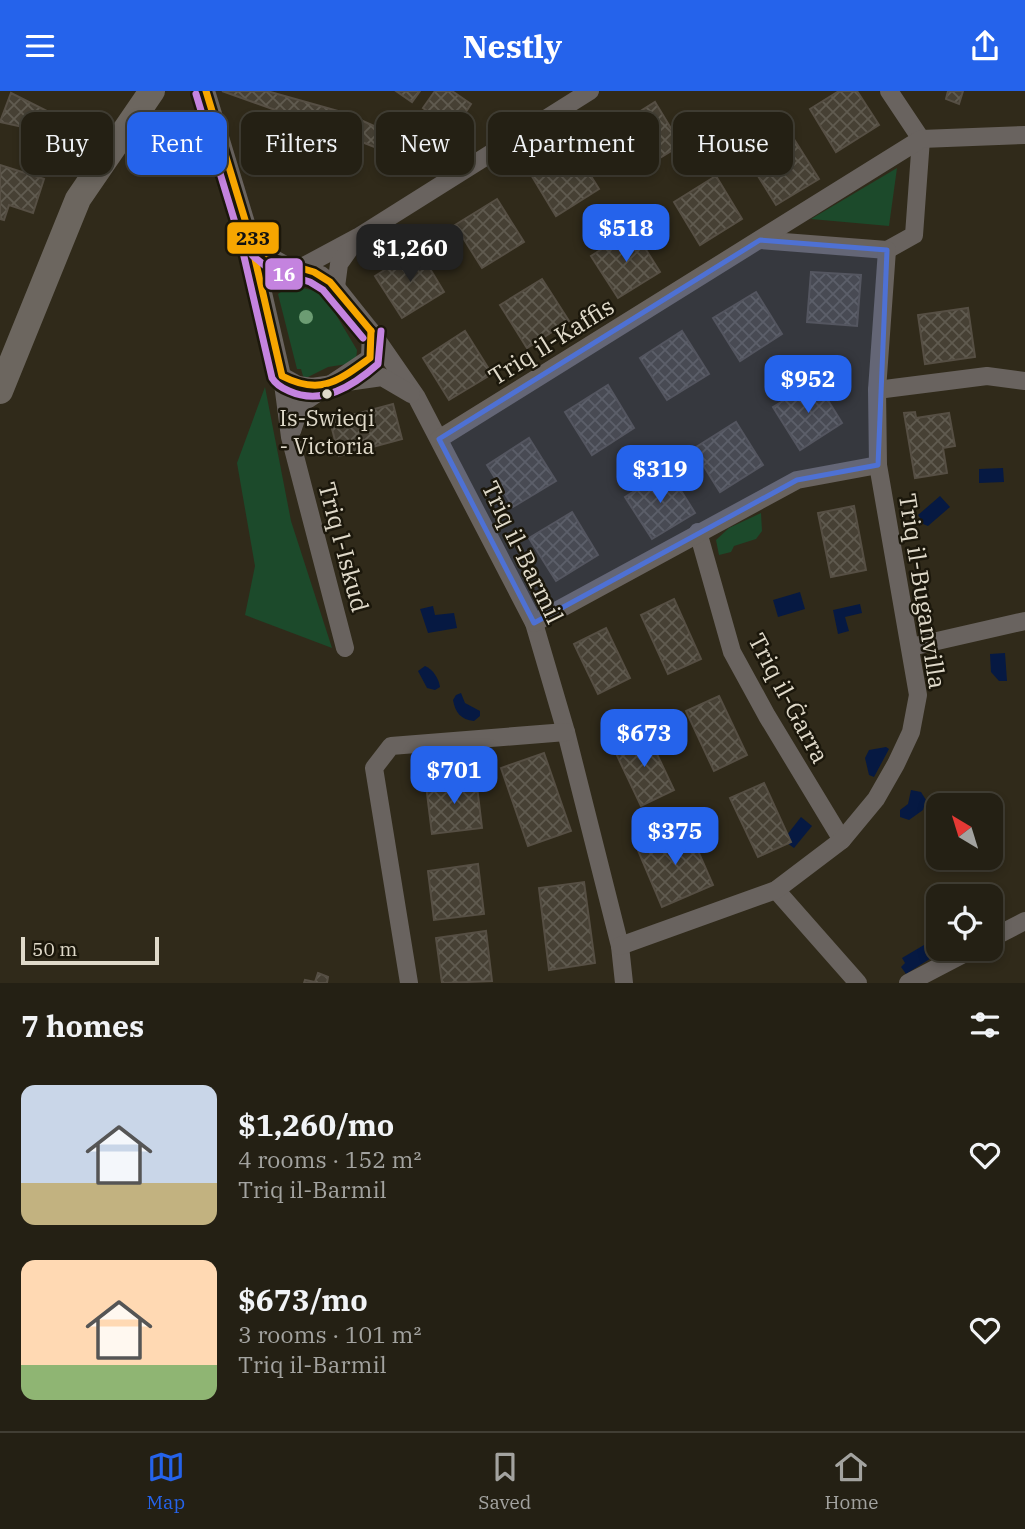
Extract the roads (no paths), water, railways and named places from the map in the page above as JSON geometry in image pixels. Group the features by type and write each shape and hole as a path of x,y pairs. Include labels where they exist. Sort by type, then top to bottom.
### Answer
{"main road":[{"path":"0,391 78,199 152,91"}],"street":[{"name":"Triq il-Barmil","path":"206,91 249,233 262,252 321,275 336,287 371,331 416,396 534,623 566,731 620,946 624,983"},
{"path":"264,295 274,271 295,266 358,237 590,91"},
{"path":"760,240 887,250 914,235 921,139 889,91"},
{"name":"Triq il-Kaffis","path":"439,439 921,139 1025,135"},
{"name":"Triq l-Iskud","path":"249,233 282,376 290,437 345,648"},
{"path":"336,287 339,264 358,237"},
{"name":"Triq il-Buganvilla","path":"620,946 776,890 842,840 877,799 911,732 918,695 878,465 877,390 887,250"},
{"path":"290,437 301,404 370,358 371,331"},
{"path":"282,376 298,385 313,387 382,377 416,396"},
{"path":"877,390 987,376 1025,381"},
{"path":"534,623 797,479 878,465"},
{"name":"Triq il-Ġarra","path":"698,532 732,652 767,716 842,840"},
{"path":"911,647 1025,621"},
{"path":"409,983 374,768 391,747 566,731"},
{"path":"776,890 858,983"},
{"path":"1003,932 1025,921"},
{"path":"908,983 950,961"}],"water":[{"path":"1003,468 1004,482 979,483 979,469"},
{"path":"940,496 950,507 928,526 918,522 918,515"},
{"path":"800,592 805,609 778,617 773,600"},
{"path":"860,604 862,613 845,617 849,631 838,634 833,610"},
{"path":"433,606 435,615 454,613 457,628 428,633 420,609"},
{"path":"1005,653 1007,681 999,681 991,672 990,654"},
{"path":"425,666 433,672 438,681 440,687 435,690 427,688 418,671"},
{"path":"461,693 465,703 480,711 480,716 474,721 459,715 455,708 453,700"},
{"path":"886,747 889,749 874,777 869,775 865,758 869,750"},
{"path":"911,790 921,792 926,800 923,810 909,820 900,817 900,810 908,804"},
{"path":"801,817 812,826 794,848 783,840"},
{"path":"926,944 927,961 906,974 901,967 905,963 902,958"}],"place":[{"name":"Is-Swieqi - Victoria","path":"327,394"}]}
